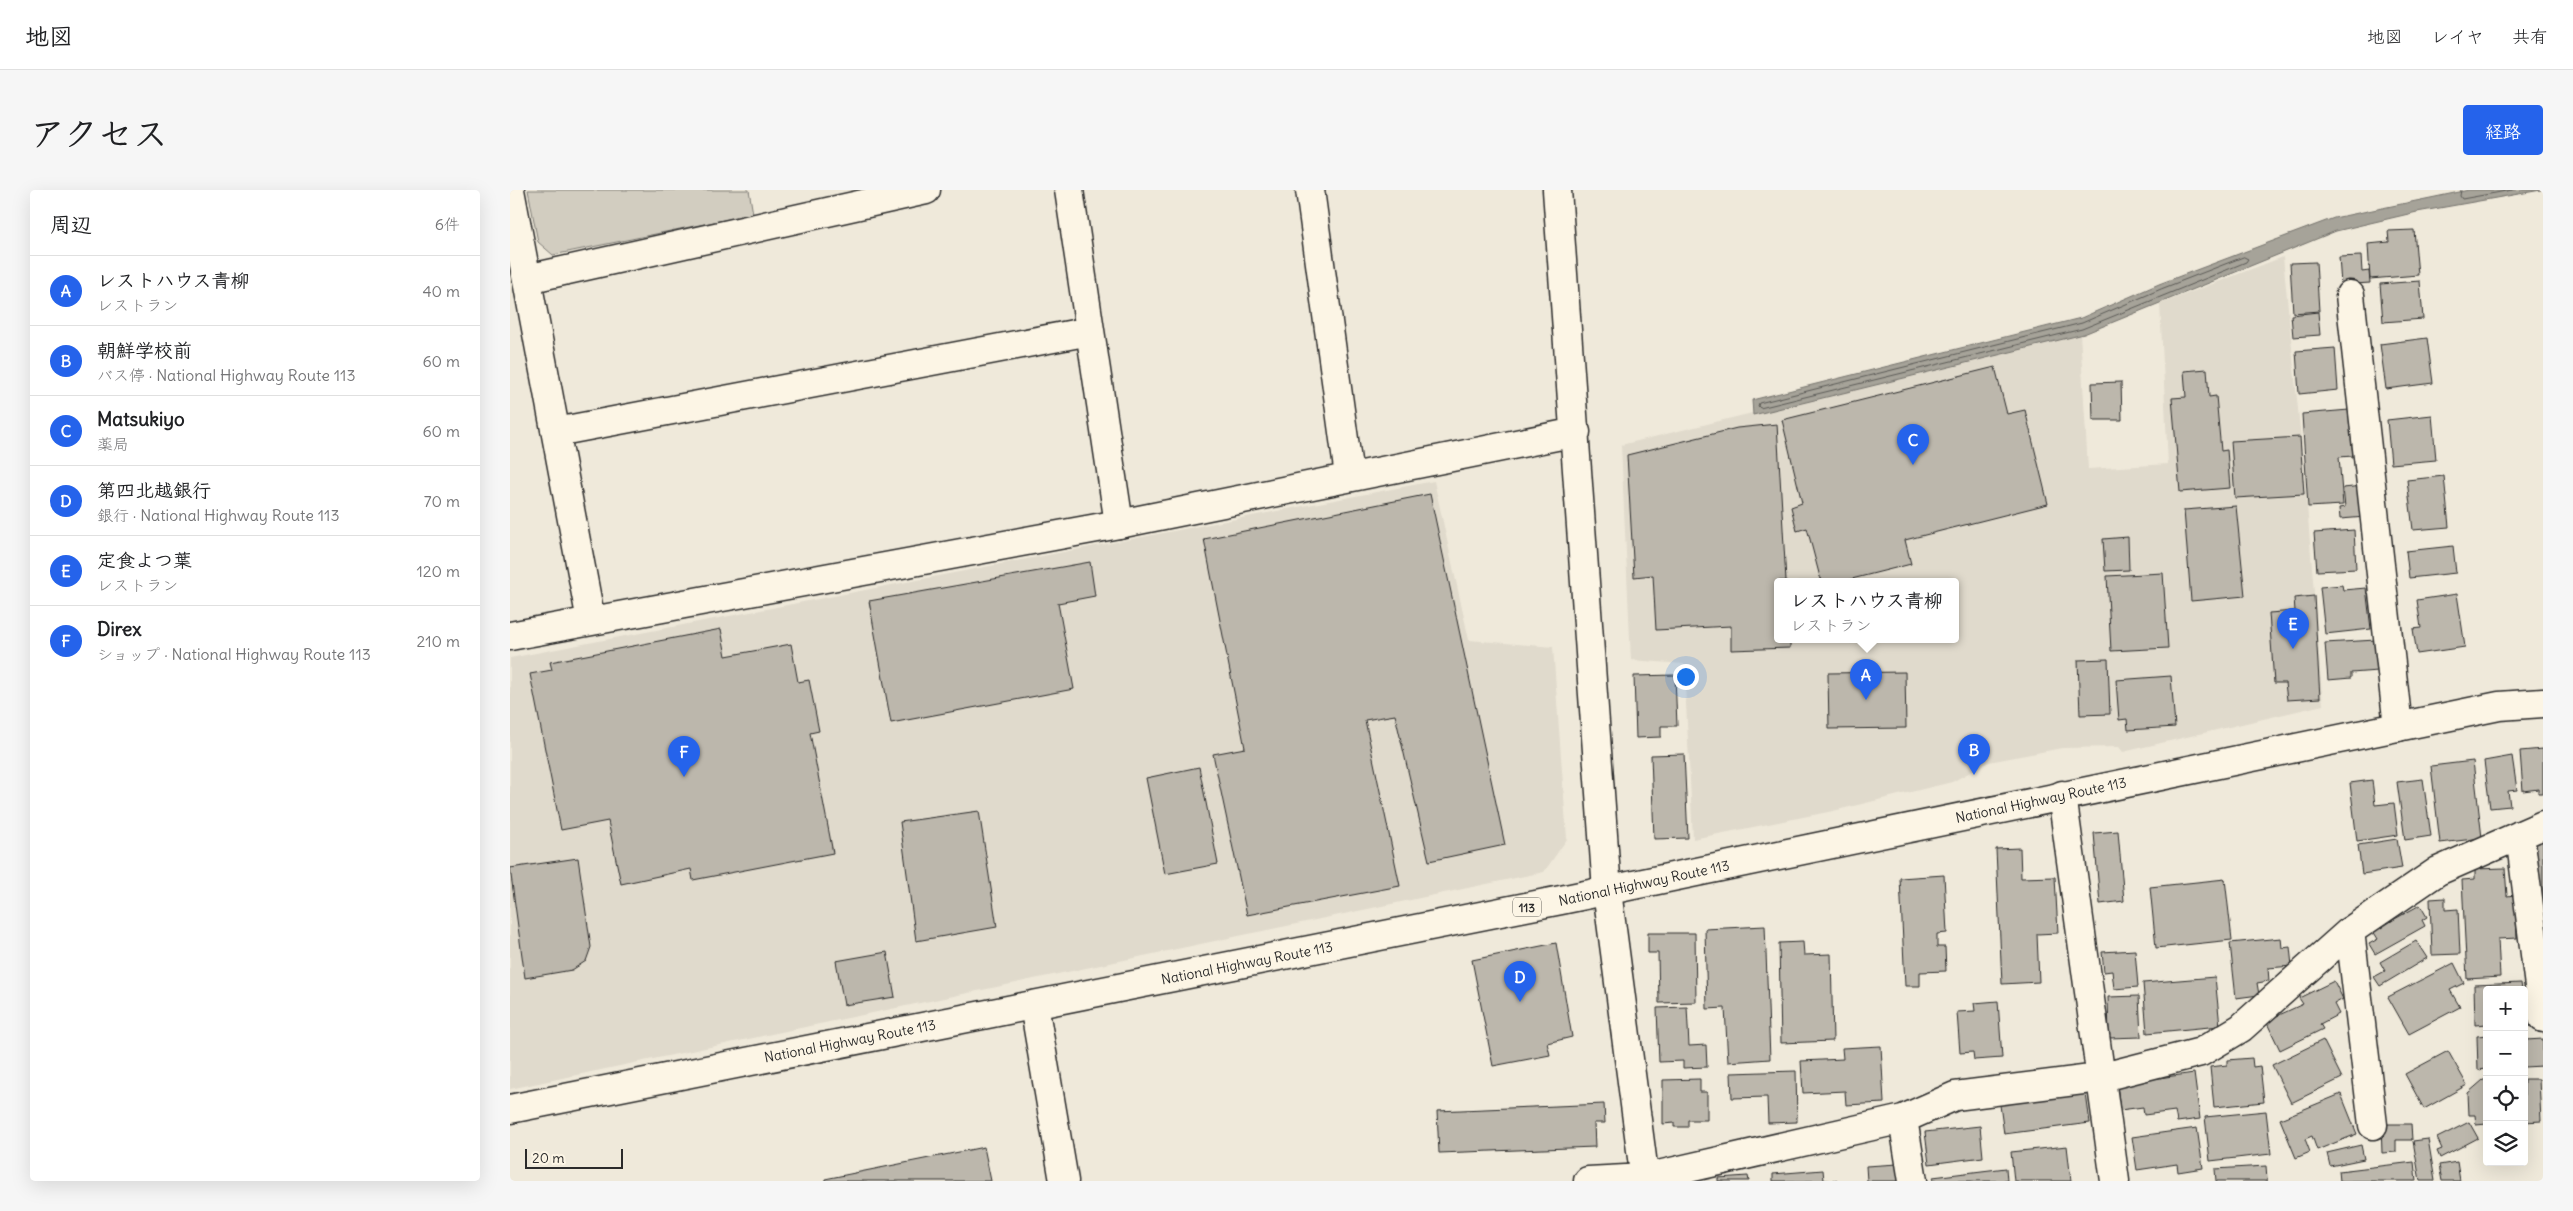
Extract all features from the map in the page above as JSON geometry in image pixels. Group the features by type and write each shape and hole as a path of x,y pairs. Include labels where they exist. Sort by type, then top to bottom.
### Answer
{"main road":[{"path":"510,190 591,621"},
{"path":"527,280 926,190"},
{"path":"1069,190 1119,524"},
{"path":"1310,190 1349,476"},
{"path":"1557,190 1576,432 1607,891 1645,1179"},
{"path":"2350,295 2398,727"},
{"path":"556,432 1090,331"},
{"path":"510,636 1119,524 1349,476 1576,432"},
{"name":"National Highway Route 113","path":"510,1109 1607,891 2062,795 2499,706 2543,703"},
{"path":"2062,795 2099,1078 2115,1181"},
{"path":"1588,1181 1645,1179 1903,1119 1955,1096 2099,1078 2201,1052 2241,1028 2350,931 2438,870 2532,830 2543,1018"},
{"path":"2350,931 2373,1125"},
{"path":"1034,1005 1064,1181"},
{"path":"1903,1119 1913,1181"}],"shaded area":[{"path":"528,190 749,190 753,214 553,255 538,242"},
{"path":"2283,257 2305,480 2323,705 2123,752 2119,747 2062,748 1989,762 1952,782 1833,811 1693,839 1684,664 1631,660 1621,445 2080,333 2088,469 2168,464 2160,304"},
{"path":"1434,481 1469,640 1553,647 1567,839 1544,872 510,1089 510,658"}],"water":[{"path":"2469,190 2541,190 2417,212 2336,231 2084,334 1753,415 1752,400 2081,318 2159,284 2334,218"}],"building":[{"path":"2414,230 2418,275 2370,279 2368,244 2389,242 2388,231"},
{"path":"2361,256 2362,272 2369,271 2370,283 2341,285 2339,257"},
{"path":"2316,262 2319,311 2293,313 2290,263"},
{"path":"2420,281 2423,319 2383,322 2380,284"},
{"path":"2318,312 2320,335 2293,337 2291,315"},
{"path":"2427,338 2433,383 2386,389 2380,344"},
{"path":"2335,348 2338,390 2299,394 2296,351"},
{"path":"1995,367 2007,414 2025,410 2048,504 1905,540 1911,564 1856,578 1820,578 1807,528 1797,531 1791,507 1802,503 1782,420"},
{"path":"2207,369 2209,397 2216,396 2221,451 2227,450 2230,488 2180,492 2172,398 2186,397 2184,371"},
{"path":"2121,382 2122,420 2093,420 2092,383"},
{"path":"2349,410 2353,456 2339,457 2343,505 2308,507 2302,414"},
{"path":"2432,415 2436,460 2391,464 2387,420"},
{"path":"1777,424 1786,578 1774,578 1774,643 1790,643 1790,648 1731,650 1731,626 1656,630 1653,575 1634,577 1627,455 1737,428"},
{"path":"2300,437 2304,494 2235,498 2231,441"},
{"path":"2444,476 2449,527 2413,530 2407,480"},
{"path":"2363,486 2366,517 2340,519 2339,508 2345,507 2343,488"},
{"path":"1430,494 1505,845 1429,861 1395,715 1365,720 1400,886 1247,915 1213,754 1245,748 1204,539"},
{"path":"2236,506 2245,596 2191,601 2184,510"},
{"path":"2354,530 2356,569 2317,571 2314,533"},
{"path":"2128,537 2129,570 2105,571 2103,539"},
{"path":"2453,546 2456,573 2409,578 2406,551"},
{"path":"1090,562 1095,596 1058,603 1074,689 891,723 869,601"},
{"path":"2163,573 2168,648 2111,651 2107,576"},
{"path":"2342,585 2343,590 2366,588 2371,629 2325,634 2320,587"},
{"path":"2457,594 2465,647 2417,654 2413,629 2421,628 2417,600"},
{"path":"2314,596 2320,698 2287,700 2285,683 2274,683 2269,613 2295,611 2294,598"},
{"path":"721,629 726,656 791,644 798,682 809,680 819,731 810,733 833,853 693,880 691,869 621,884 608,821 561,830 530,674 552,670 550,662"},
{"path":"2376,640 2378,671 2351,673 2351,678 2328,680 2325,643"},
{"path":"2108,659 2110,714 2080,715 2078,660"},
{"path":"1905,672 1906,728 1829,729 1828,673"},
{"path":"1675,675 1677,726 1661,726 1661,737 1636,738 1634,676"},
{"path":"2171,676 2175,727 2128,730 2127,719 2119,720 2116,680"},
{"path":"2543,749 2543,793 2538,793 2538,789 2523,791 2520,751"},
{"path":"1684,754 1688,838 1654,839 1651,755"},
{"path":"2512,756 2517,790 2508,791 2510,806 2490,808 2484,761"},
{"path":"2473,761 2482,838 2440,843 2431,766"},
{"path":"1199,767 1218,864 1165,874 1146,778"},
{"path":"2423,779 2431,836 2405,840 2397,782"},
{"path":"2372,780 2375,805 2394,803 2398,835 2357,841 2350,783"},
{"path":"979,811 997,927 916,941 900,822"},
{"path":"2118,831 2124,901 2100,904 2094,833"},
{"path":"2397,839 2402,868 2362,874 2358,845"},
{"path":"2530,840 2543,840 2543,903 2534,904"},
{"path":"2020,848 2021,878 2055,877 2058,933 2037,934 2039,982 2002,984 1996,849"},
{"path":"578,858 591,947 586,961 572,970 525,978 510,868"},
{"path":"2505,868 2507,896 2515,895 2517,938 2498,939 2500,977 2467,979 2462,880 2475,879 2475,869"},
{"path":"1944,875 1947,933 1937,934 1937,947 1945,947 1946,971 1920,972 1920,986 1905,986 1900,878"},
{"path":"2225,879 2232,940 2156,948 2150,887"},
{"path":"2445,898 2445,910 2458,909 2460,954 2432,955 2430,899"},
{"path":"2420,905 2427,917 2422,920 2425,926 2375,954 2369,944 2378,939 2373,931"},
{"path":"1765,926 1770,1059 1728,1062 1725,1008 1707,1009 1705,929"},
{"path":"1648,933 1695,933 1696,1002 1659,1003 1658,953 1648,953"},
{"path":"2281,938 2282,948 2290,947 2292,966 2268,968 2269,981 2257,983 2259,995 2236,998 2230,943"},
{"path":"2416,941 2427,958 2380,986 2374,977 2385,971 2380,962"},
{"path":"1803,942 1804,955 1831,954 1833,1041 1781,1043 1779,943"},
{"path":"1556,943 1572,1037 1547,1043 1550,1055 1493,1066 1472,960"},
{"path":"2135,950 2138,987 2114,989 2112,971 2104,972 2102,952"},
{"path":"887,952 895,997 844,1005 836,961"},
{"path":"2454,963 2464,983 2450,990 2460,1007 2409,1034 2388,997"},
{"path":"2215,977 2220,1026 2147,1033 2143,983"},
{"path":"2334,981 2343,999 2334,1004 2339,1014 2320,1024 2323,1029 2280,1050 2266,1021 2303,1004 2299,998"},
{"path":"2521,983 2521,986 2483,986 2483,1024 2475,1025 2474,985"},
{"path":"2139,996 2141,1037 2109,1038 2108,997"},
{"path":"1998,1001 2002,1058 1974,1060 1973,1052 1960,1053 1957,1012 1975,1011 1974,1003"},
{"path":"1687,1007 1689,1046 1706,1045 1707,1067 1683,1068 1683,1061 1659,1062 1657,1008"},
{"path":"2483,1035 2483,1069 2478,1070 2477,1036"},
{"path":"2543,1039 2543,1066 2528,1067 2528,1040"},
{"path":"2323,1040 2342,1078 2291,1103 2272,1065"},
{"path":"1881,1046 1884,1103 1846,1105 1845,1091 1803,1093 1801,1061 1843,1059 1842,1048"},
{"path":"2448,1051 2467,1085 2424,1109 2405,1074"},
{"path":"2252,1058 2253,1067 2260,1066 2264,1102 2214,1107 2210,1067 2227,1065 2227,1060"},
{"path":"1796,1071 1797,1122 1768,1123 1767,1097 1732,1098 1731,1073"},
{"path":"2194,1073 2200,1119 2177,1122 2175,1111 2144,1115 2143,1107 2120,1110 2117,1084"},
{"path":"1700,1079 1700,1092 1707,1092 1707,1120 1688,1120 1688,1127 1674,1127 1674,1123 1663,1124 1663,1080"},
{"path":"2528,1079 2539,1079 2541,1121 2528,1122"},
{"path":"2483,1080 2483,1124 2476,1125 2475,1115 2469,1115 2468,1093"},
{"path":"2086,1094 2090,1123 2004,1134 2000,1105"},
{"path":"2341,1094 2357,1134 2317,1150 2312,1136 2305,1139 2310,1152 2296,1158 2280,1119"},
{"path":"1604,1104 1605,1123 1594,1123 1595,1147 1439,1153 1437,1111"},
{"path":"2266,1111 2271,1154 2210,1161 2205,1117"},
{"path":"2469,1122 2478,1138 2440,1158 2437,1151 2442,1149 2437,1138"},
{"path":"2381,1124 2411,1124 2412,1140 2396,1140 2396,1152 2382,1153"},
{"path":"1980,1126 1983,1157 1929,1164 1925,1132"},
{"path":"2197,1128 2203,1168 2178,1172 2177,1164 2137,1170 2132,1137"},
{"path":"2428,1139 2435,1181 2420,1181 2413,1141"},
{"path":"2361,1145 2364,1159 2330,1166 2327,1153"},
{"path":"2067,1146 2071,1181 2014,1181 2011,1152"},
{"path":"984,1147 991,1181 825,1181 825,1179"},
{"path":"2414,1162 2416,1181 2340,1181 2339,1171"},
{"path":"2457,1162 2460,1181 2442,1181 2439,1165"},
{"path":"1898,1164 1899,1181 1867,1181 1866,1166"},
{"path":"2266,1166 2267,1181 2216,1181 2215,1169"},
{"path":"2006,1168 2007,1181 1934,1181 1933,1177"},
{"path":"1823,1170 1824,1180 1837,1181 1773,1181 1773,1174"},
{"path":"1748,1176 1749,1181 1718,1181 1718,1178"}],"place":[{"name":"Matsukiyo","path":"1913,465"},
{"name":"定食よつ葉","path":"2293,649"},
{"name":"レストハウス青柳","path":"1866,700"},
{"name":"朝鮮学校前","path":"1974,775"},
{"name":"Direx","path":"684,777"},
{"name":"第四北越銀行","path":"1520,1002"}]}
